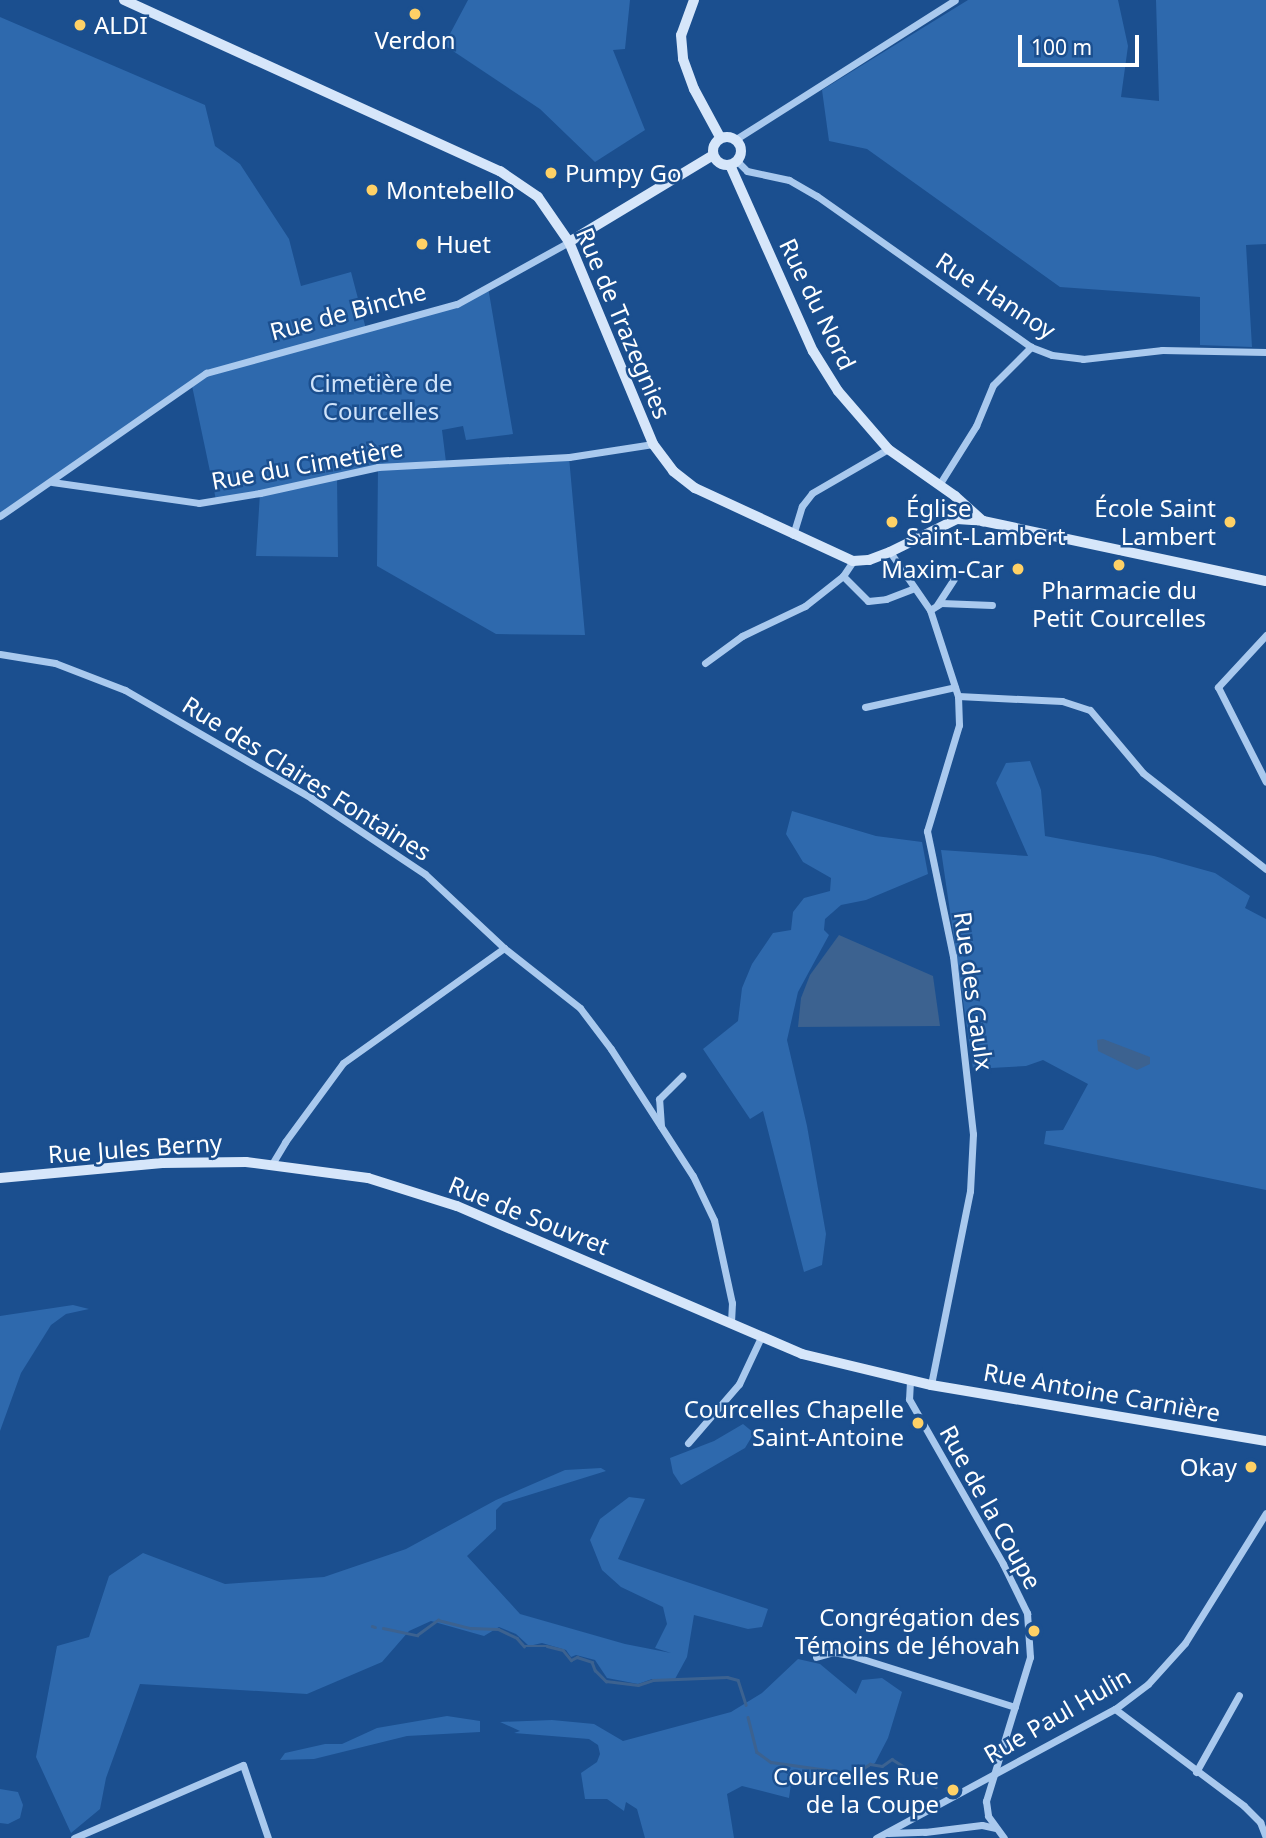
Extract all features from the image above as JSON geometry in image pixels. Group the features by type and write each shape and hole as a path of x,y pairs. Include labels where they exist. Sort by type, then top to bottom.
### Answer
{"main road":[{"name":"Rue de Trazegnies","path":"124,0 500,171 538,197 569,242 653,444 673,471 695,488 853,561"},
{"path":"694,0 681,36 683,59 694,89 720,137"},
{"path":"720,137 736,139 741,154 734,163 722,164 713,155 714,145 720,137"},
{"name":"Rue de Binche","path":"569,242 713,155"},
{"name":"Rue du Nord","path":"734,163 824,371 888,449 939,485 983,521"},
{"path":"853,561 869,560 890,552 957,519 983,521 1266,581"},
{"name":"Rue Jules Berny","path":"0,1178 162,1163 272,1164"},
{"name":"Rue de Souvret","path":"272,1164 368,1178 457,1206 802,1354 931,1385"},
{"name":"Rue Antoine Carnière","path":"931,1385 1266,1441"}],"street":[{"path":"736,139 955,0"},
{"name":"Rue Hannoy","path":"734,163 747,171 789,180 817,196 1031,346 1052,355 1083,359 1162,350 1266,352"},
{"name":"Rue de Binche","path":"0,516 52,482 172,394 206,373 457,304 569,242"},
{"path":"939,485 976,426 993,385 1031,346"},
{"name":"Rue du Cimetière","path":"52,482 199,503 260,493 378,467 569,457 653,444"},
{"path":"793,535 802,506 811,493 888,449"},
{"name":"Rue des Gaulx","path":"890,552 914,589 933,608 958,696 959,725 927,831 953,956 973,1134 971,1180 931,1385"},
{"path":"705,663 742,636 805,606 843,576 853,561"},
{"path":"843,576 868,601 914,589"},
{"path":"933,608 954,579"},
{"path":"933,608 992,606"},
{"path":"1266,635 1218,687 1266,782"},
{"name":"Rue des Claires Fontaines","path":"0,654 55,663 125,690 346,819 425,874 504,948 580,1008 611,1049 693,1176 714,1220 732,1303 731,1324"},
{"path":"865,708 954,687"},
{"path":"958,696 1062,701 1090,710 1143,773 1266,869"},
{"path":"272,1164 292,1131 343,1063 504,948"},
{"path":"661,1126 659,1099 682,1076"},
{"path":"688,1443 739,1384 761,1337"},
{"name":"Rue de la Coupe","path":"910,1381 909,1399 1027,1613 1030,1657 986,1801 988,1816 995,1828"},
{"name":"Rue Paul Hulin","path":"876,1838 1115,1709 1148,1684 1185,1643 1266,1513"},
{"path":"816,1657 833,1652 850,1655 1015,1707"},
{"path":"1196,1772 1240,1695"},
{"path":"1115,1709 1244,1806 1260,1822 1265,1838"},
{"path":"74,1838 243,1765 268,1838"},
{"path":"886,1833 925,1832 982,1825 995,1828 1004,1838"}],"green space":[{"path":"468,0 630,0 625,49 613,50 645,130 595,162 540,109 444,45"},
{"path":"968,0 1118,0 1128,46 1121,97 1159,101 1156,0 1266,0 1266,244 1246,245 1252,347 1200,345 1200,297 1060,287 867,149 829,141 822,90"},
{"name":"Cimetière de Courcelles","path":"0,17 205,105 215,146 240,164 289,239 301,286 351,272 366,329 457,304 488,287 513,434 466,440 463,426 442,430 446,462 569,457 585,635 496,634 377,566 378,467 337,476 338,557 256,556 260,493 216,500 191,381 0,514"},
{"path":"1030,761 1041,790 1045,836 1154,856 1215,873 1250,896 1245,908 1266,919 1266,1190 1044,1144 1046,1131 1063,1130 1088,1084 1043,1060 1026,1066 973,1069 941,850 1028,856 996,783 1006,763"},
{"path":"792,811 876,836 922,842 928,874 866,900 841,905 825,919 824,930 829,935 798,992 787,1040 807,1126 826,1234 822,1265 804,1272 763,1111 750,1119 703,1049 738,1021 742,988 752,964 773,933 791,930 793,912 804,898 830,891 831,878 803,862 786,834"},
{"path":"73,1305 89,1309 66,1314 51,1325 21,1373 0,1431 0,1316"},
{"path":"743,1424 754,1433 745,1448 681,1485 673,1473 670,1458 714,1441"},
{"path":"601,1468 606,1471 503,1503 496,1510 496,1529 467,1556 520,1614 625,1644 671,1653 655,1648 667,1624 663,1607 621,1587 602,1570 590,1540 600,1519 629,1497 645,1499 618,1559 768,1609 762,1627 748,1629 694,1615 687,1657 675,1679 652,1679 638,1684 607,1678 595,1660 576,1655 571,1657 566,1650 542,1643 529,1646 516,1634 499,1627 484,1636 431,1621 409,1631 382,1662 307,1694 140,1684 106,1778 100,1809 71,1833 36,1757 57,1646 89,1637 109,1576 143,1553 225,1584 324,1577 406,1549 496,1500 565,1470"},
{"path":"798,1659 820,1664 856,1694 862,1680 882,1678 902,1692 888,1738 875,1763 845,1782 792,1777 789,1798 742,1786 727,1794 734,1838 645,1838 637,1809 626,1802 624,1811 607,1799 585,1799 581,1773 597,1762 600,1754 598,1745 589,1739 514,1733 520,1731 500,1722 552,1720 594,1724 623,1741 731,1712 762,1693"},
{"path":"447,1716 480,1721 480,1732 407,1736 314,1759 280,1760 285,1753 325,1744 342,1744 377,1728"},
{"path":"0,1789 18,1792 23,1805 20,1818 8,1824 0,1823"}],"shaded area":[{"path":"839,935 933,976 940,1026 798,1027 801,998 810,975"},
{"path":"1103,1039 1150,1057 1150,1064 1137,1070 1098,1051 1097,1040"}],"waterway":[{"path":"383,1628 417,1635 438,1620 471,1628 498,1629 517,1638 524,1646 547,1646 563,1650 571,1660 577,1657 592,1662 595,1670 606,1681 638,1685 653,1680 727,1677 738,1680 746,1705"},
{"path":"748,1717 757,1752 771,1762 855,1774 870,1764 882,1766 892,1759 936,1787"}],"place":[{"name":"Verdon","path":"415,14"},
{"name":"ALDI","path":"80,25"},
{"name":"Pumpy Go","path":"551,173"},
{"name":"Montebello","path":"372,190"},
{"name":"Huet","path":"422,244"},
{"name":"Église Saint-Lambert","path":"892,522"},
{"name":"École Saint Lambert","path":"1230,522"},
{"name":"Pharmacie du Petit Courcelles","path":"1119,565"},
{"name":"Maxim-Car","path":"1018,569"},
{"name":"Courcelles Chapelle Saint-Antoine","path":"918,1423"},
{"name":"Okay","path":"1251,1467"},
{"name":"Congrégation des Témoins de Jéhovah","path":"1034,1631"},
{"name":"Courcelles Rue de la Coupe","path":"953,1790"}]}
